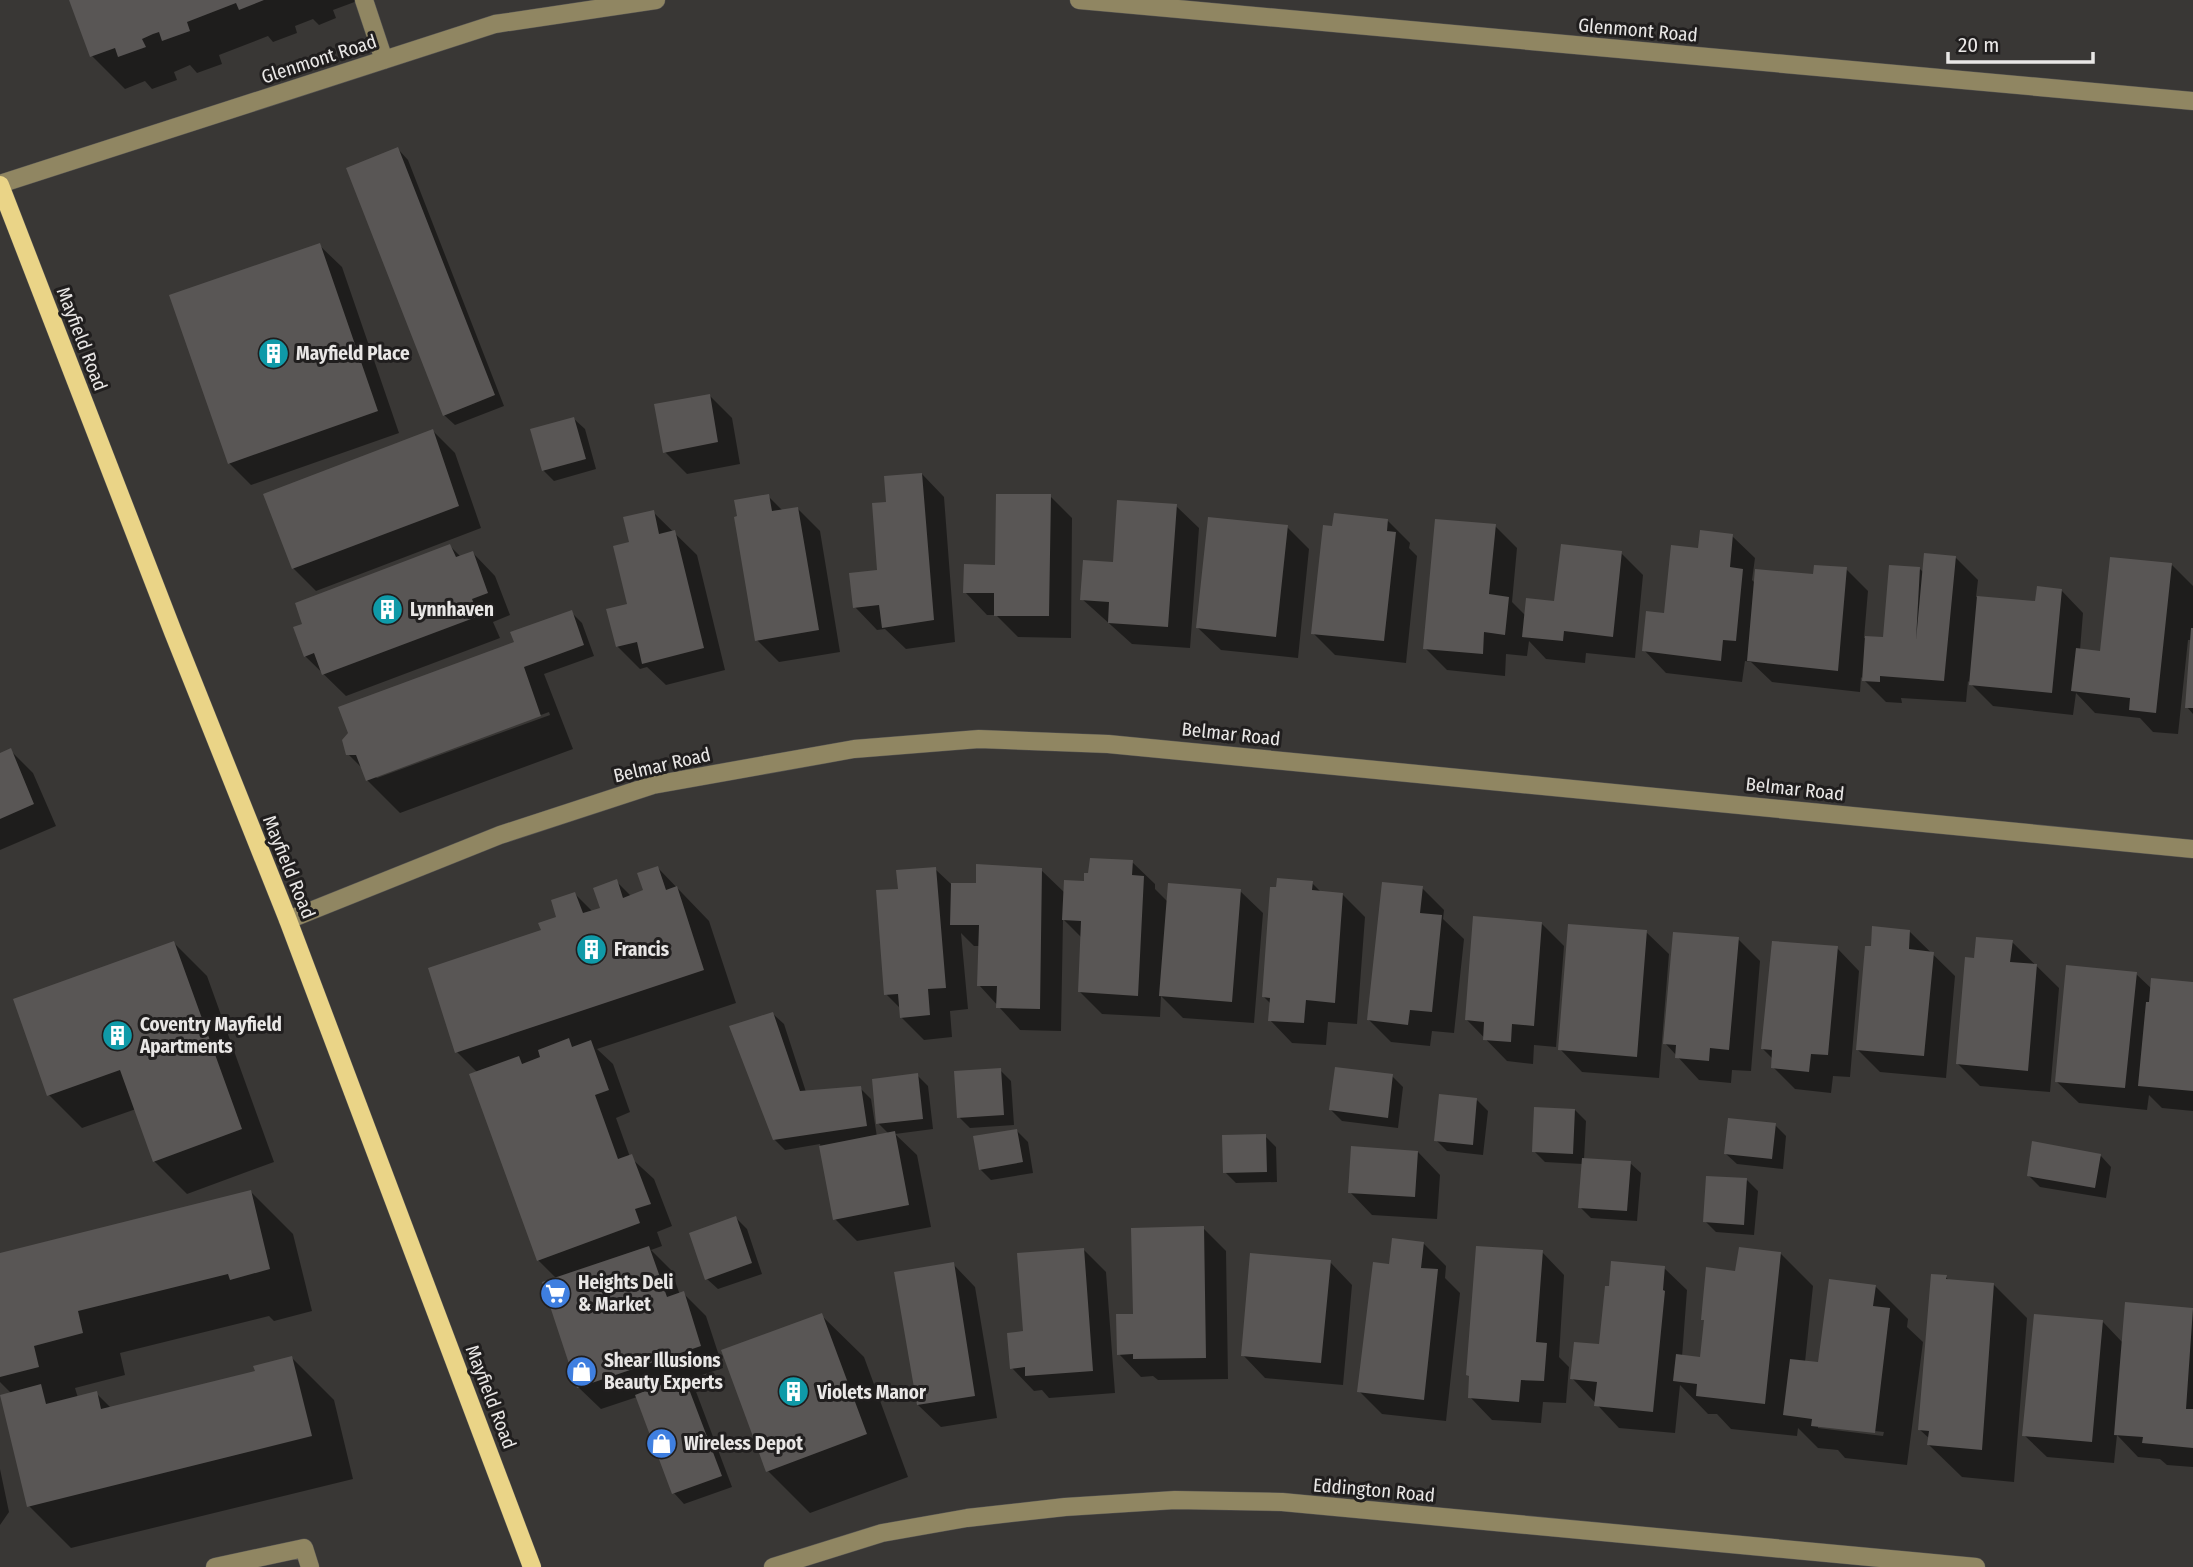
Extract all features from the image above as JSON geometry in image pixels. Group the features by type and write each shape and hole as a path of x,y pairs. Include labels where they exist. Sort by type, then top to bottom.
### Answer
{"main road":[{"name":"Mayfield Road","path":"0,185 288,920 533,1567"}],"street":[{"path":"364,0 384,60"},
{"name":"Glenmont Road","path":"0,185 495,24 656,0"},
{"name":"Glenmont Road","path":"1079,0 2193,101"},
{"name":"Belmar Road","path":"288,920 500,835 653,785 854,749 979,739 1108,744 2193,849"},
{"name":"Eddington Road","path":"773,1567 882,1533 967,1518 1065,1507 1175,1500 1282,1503 1976,1567"},
{"path":"215,1567 303,1548 310,1567"}],"building":[{"path":"69,0 264,0 239,10 236,3 187,22 190,31 162,41 159,32 153,34 142,39 146,47 118,57 115,48 90,57"},
{"path":"398,147 495,395 443,416 346,168"},
{"name":"Mayfield Place","path":"320,243 378,411 228,464 169,295"},
{"path":"710,394 718,442 663,453 654,404"},
{"path":"574,417 586,459 542,471 530,429"},
{"path":"433,429 459,506 292,569 263,494"},
{"path":"922,473 934,620 882,628 879,605 853,608 849,573 877,570 872,503 886,502 884,476"},
{"path":"769,494 772,511 798,507 819,630 755,641 734,517 737,516 734,500"},
{"path":"996,494 1051,494 1049,616 994,616 994,593 963,593 964,564 995,565"},
{"path":"1117,500 1177,504 1168,627 1108,623 1109,602 1080,600 1083,560 1113,562"},
{"path":"654,510 659,534 675,530 704,648 642,664 637,642 616,647 606,609 627,604 613,546 629,542 623,517"},
{"path":"1334,513 1388,519 1387,531 1396,532 1384,641 1311,634 1323,525 1332,526"},
{"path":"1208,517 1288,525 1276,637 1196,628"},
{"path":"1435,519 1496,524 1489,594 1509,597 1505,635 1484,632 1483,654 1423,649"},
{"path":"1700,530 1733,534 1730,567 1743,569 1736,641 1723,640 1721,661 1642,651 1646,611 1664,613 1671,545 1698,548"},
{"name":"Lynnhaven","path":"450,544 456,557 473,551 488,593 472,599 479,616 322,675 314,653 304,657 293,627 302,624 295,603"},
{"path":"1561,544 1622,551 1613,637 1564,631 1563,641 1522,637 1526,598 1554,601"},
{"path":"1924,553 1956,556 1944,681 1880,676 1880,682 1862,681 1865,636 1883,637 1889,565 1920,567 1916,640"},
{"path":"2110,557 2172,563 2156,713 2129,710 2130,698 2071,691 2076,648 2100,651"},
{"path":"1814,565 1847,567 1838,671 1747,661 1755,569 1813,574"},
{"path":"2037,586 2062,589 2052,693 1969,685 1977,596 2035,601"},
{"path":"572,610 584,645 524,667 541,716 366,781 356,755 346,755 342,740 348,733 338,707 514,642 510,632"},
{"path":"2191,628 2193,708 2185,708"},
{"path":"11,748 34,804 0,819 0,753"},
{"path":"1090,858 1133,860 1132,875 1144,876 1138,996 1078,992 1081,921 1062,920 1064,880 1084,881"},
{"path":"976,864 1042,868 1040,1009 996,1008 997,986 977,986 979,925 950,925 951,883 976,883"},
{"name":"Francis","path":"658,866 666,890 677,886 704,970 455,1053 428,968 541,930 538,923 556,917 551,900 575,892 583,913 600,908 593,888 617,879 623,898 643,890 637,873"},
{"path":"936,867 946,988 928,989 930,1015 900,1018 898,994 884,995 876,890 898,889 896,870"},
{"path":"1277,878 1313,881 1312,890 1343,893 1335,1003 1306,1000 1304,1023 1268,1021 1270,998 1262,997 1270,887 1276,887"},
{"path":"1382,882 1423,886 1420,913 1442,915 1432,1012 1410,1010 1408,1025 1367,1020"},
{"path":"1168,883 1241,889 1232,1002 1159,996"},
{"path":"1473,916 1542,922 1534,1026 1512,1024 1511,1042 1483,1040 1484,1022 1465,1020"},
{"path":"1568,924 1647,930 1637,1057 1558,1050"},
{"path":"1872,926 1910,930 1909,949 1934,952 1924,1056 1856,1050 1865,946 1871,946"},
{"path":"1673,932 1739,937 1729,1050 1710,1048 1709,1061 1675,1058 1676,1045 1663,1044"},
{"path":"1976,937 2013,940 2010,962 2037,964 2028,1071 1956,1064 1965,957 1974,958"},
{"name":"Coventry Mayfield Apartments","path":"174,941 242,1129 153,1162 120,1070 47,1096 13,999"},
{"path":"1772,941 1838,946 1828,1055 1811,1054 1809,1072 1771,1068 1772,1050 1761,1049"},
{"path":"2066,965 2137,972 2125,1088 2055,1082"},
{"path":"2151,978 2193,982 2193,1091 2138,1086"},
{"path":"773,1012 800,1091 861,1086 867,1126 773,1140 729,1026"},
{"path":"569,1038 572,1047 591,1040 609,1090 595,1095 618,1159 632,1154 651,1204 635,1209 640,1223 537,1261 469,1074 519,1056 522,1064 540,1057 538,1050"},
{"path":"1335,1067 1393,1074 1388,1118 1329,1110"},
{"path":"1001,1068 1004,1115 957,1118 954,1071"},
{"path":"918,1073 923,1119 876,1124 872,1079"},
{"path":"1439,1094 1477,1098 1473,1145 1434,1141"},
{"path":"1534,1107 1575,1109 1573,1154 1532,1152"},
{"path":"1728,1118 1776,1123 1772,1159 1724,1154"},
{"path":"1017,1129 1023,1162 979,1170 973,1136"},
{"path":"895,1131 909,1205 833,1220 819,1146"},
{"path":"1266,1134 1267,1172 1223,1173 1222,1135"},
{"path":"2032,1141 2101,1154 2095,1188 2027,1176"},
{"path":"1351,1146 1418,1151 1415,1197 1348,1193"},
{"path":"1582,1158 1631,1161 1627,1211 1578,1208"},
{"path":"1706,1176 1747,1178 1744,1225 1703,1222"},
{"path":"251,1190 270,1269 230,1280 228,1274 78,1311 83,1333 34,1346 39,1367 0,1377 0,1253"},
{"path":"736,1216 752,1263 705,1280 689,1233"},
{"path":"1204,1226 1206,1358 1133,1359 1133,1354 1117,1355 1116,1314 1133,1314 1131,1228"},
{"path":"1392,1238 1424,1242 1421,1268 1438,1269 1424,1400 1357,1392 1373,1262 1389,1264"},
{"path":"649,1246 667,1297 684,1291 701,1346 577,1388 542,1282"},
{"path":"1476,1246 1543,1250 1536,1342 1547,1343 1544,1381 1521,1380 1519,1402 1468,1398 1469,1376 1466,1375"},
{"path":"1739,1247 1781,1252 1765,1404 1696,1396 1697,1384 1673,1381 1676,1354 1700,1357 1706,1267 1735,1271"},
{"path":"1084,1248 1093,1371 1025,1376 1025,1367 1010,1369 1007,1333 1023,1331 1017,1253"},
{"path":"1250,1253 1331,1260 1321,1363 1241,1356"},
{"path":"1611,1261 1665,1266 1653,1412 1594,1406 1597,1382 1570,1379 1574,1342 1599,1344 1605,1286 1609,1286"},
{"path":"954,1262 975,1396 917,1405 894,1272"},
{"path":"1931,1274 1947,1275 1946,1279 1994,1283 1982,1450 1927,1445 1929,1431 1918,1430"},
{"path":"1829,1279 1876,1285 1873,1306 1890,1308 1875,1433 1811,1426 1812,1419 1783,1415 1790,1359 1818,1362"},
{"path":"2125,1302 2193,1308 2186,1409 2193,1409 2193,1448 2142,1443 2143,1437 2114,1435"},
{"name":"Violets Manor","path":"822,1313 867,1434 766,1472 721,1350"},
{"path":"2034,1314 2103,1320 2092,1442 2022,1436"},
{"path":"292,1356 312,1436 27,1507 0,1395 41,1384 46,1404 97,1391 101,1409 255,1371 253,1366"},
{"path":"684,1376 722,1476 672,1494 635,1395"}],"place":[{"name":"Mayfield Place","path":"273,353"},
{"name":"Lynnhaven","path":"387,609"},
{"name":"Francis","path":"591,949"},
{"name":"Coventry Mayfield Apartments","path":"117,1035"},
{"name":"Heights Deli & Market","path":"555,1293"},
{"name":"Shear Illusions Beauty Experts","path":"581,1371"},
{"name":"Violets Manor","path":"794,1392"},
{"name":"Wireless Depot","path":"661,1443"}]}
